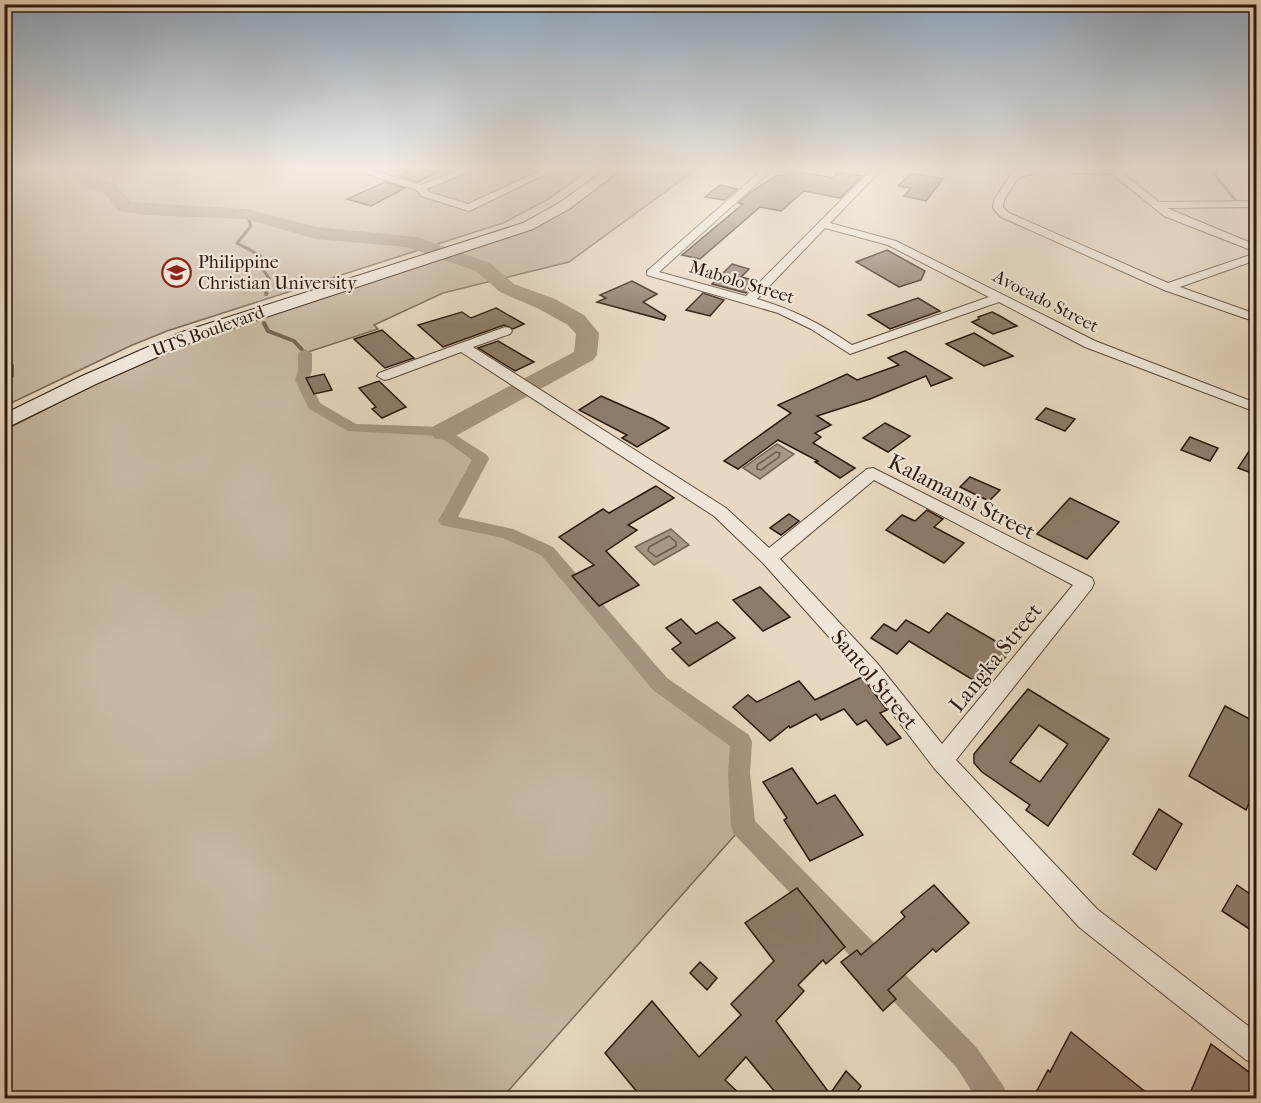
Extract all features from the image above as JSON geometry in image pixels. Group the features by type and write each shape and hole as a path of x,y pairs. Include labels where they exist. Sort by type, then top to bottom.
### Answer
{"main road":[{"name":"UTS Boulevard","path":"456,246 520,221"},
{"name":"UTS Boulevard","path":"4,413 135,349 182,330 537,221"},
{"name":"UTS Boulevard","path":"4,423 111,370 189,336 412,260"}],"street":[{"name":"Mabolo Street","path":"709,221 651,273 782,310 816,326 850,350 999,298"},
{"path":"749,300 825,221"},
{"path":"1020,221 1168,287 1257,318"},
{"path":"1184,221 1257,249"},
{"name":"Avocado Street","path":"822,224 892,243 1090,344 1257,408"},
{"path":"1168,287 1257,256"},
{"path":"384,376 505,331"},
{"name":"Santol Street","path":"463,347 720,512 769,558 870,669 942,761 1088,918 1200,1008 1257,1050"},
{"name":"Kalamansi Street","path":"769,558 873,474 1085,584"},
{"name":"Langka Street","path":"942,761 1085,584"}],"shaded area":[{"path":"5,221 506,221 167,331 130,346 5,406"},
{"path":"543,221 625,221 569,262 443,293 374,325 378,329 305,353 302,380 314,406 353,428 443,432 481,459 448,521 507,533 547,551 660,684 741,742 739,773 743,826 502,1098 5,1098 5,430 105,379 180,345 533,227"}],"water":[{"path":"777,444 794,454 760,479 743,468"},
{"path":"671,529 689,545 654,565 635,547"}],"building":[{"path":"722,221 743,221 700,259 682,255"},
{"path":"887,250 925,271 921,280 899,287 856,262"},
{"path":"732,264 749,269 741,277 757,281 746,293 712,284"},
{"path":"632,281 657,294 643,302 666,316 664,320 597,302 606,298 600,295"},
{"path":"703,293 724,300 710,316 686,310"},
{"path":"918,298 940,311 890,329 868,315"},
{"path":"496,308 524,324 513,329 504,325 443,347 418,325 462,312 471,318"},
{"path":"992,312 1017,326 993,334 972,322"},
{"path":"382,330 414,358 385,368 354,339"},
{"path":"974,333 1013,356 984,366 946,344"},
{"path":"498,341 534,362 515,371 478,348"},
{"path":"905,351 952,378 931,386 926,376 870,399 817,416 831,425 815,433 821,437 813,443 855,468 840,478 815,462 818,461 778,440 738,469 724,461 791,413 778,405 847,374 857,380 899,365 888,358"},
{"path":"324,374 332,390 314,394 306,378"},
{"path":"379,381 406,407 382,418 372,409 376,407 359,388"},
{"path":"601,396 669,428 637,447 622,438 627,435 579,410"},
{"path":"1046,408 1075,419 1065,431 1036,419"},
{"path":"885,423 910,436 888,452 863,438"},
{"path":"1190,437 1218,448 1210,461 1181,450"},
{"path":"1257,439 1257,475 1238,468"},
{"path":"970,477 1000,490 989,501 960,487"},
{"path":"656,486 674,498 628,525 637,530 606,551 639,585 599,606 572,576 594,565 559,537 603,509 609,513"},
{"path":"1070,498 1119,522 1087,559 1037,534"},
{"path":"927,510 943,519 934,527 964,543 944,563 886,530 902,515 915,521"},
{"path":"789,514 799,521 781,535 770,528"},
{"path":"760,587 790,617 763,631 733,600"},
{"path":"947,613 1011,650 983,686 909,641 897,654 871,638 884,624 896,631 906,620 929,633"},
{"path":"681,619 696,634 717,622 735,638 689,666 672,649 681,643 666,628"},
{"path":"862,677 887,710 880,713 901,738 887,745 866,720 857,725 844,709 821,720 816,714 790,728 789,726 770,741 733,707 748,695 757,702 799,681 815,700"},
{"path":"1028,689 1109,739 1048,826 1026,810 1030,805 982,772 974,763 974,754","holes":["1039,725 1068,744 1040,782 1010,762"]},
{"path":"1225,706 1257,723 1257,786 1246,810 1189,776"},
{"path":"792,768 817,804 835,795 863,835 810,861 784,820 787,818 763,782"},
{"path":"1159,809 1182,824 1156,870 1133,854"},
{"path":"934,885 969,923 936,952 933,949 888,990 896,999 883,1011 841,962 857,950 861,955 905,917 901,912"},
{"path":"1237,885 1257,899 1257,934 1222,911"},
{"path":"797,888 845,947 826,964 823,960 798,985 804,991 776,1021 830,1094 846,1071 861,1086 853,1098 780,1098 746,1057 725,1080 744,1098 642,1098 605,1053 652,1001 699,1057 741,1015 731,1004 774,961 745,923"},
{"path":"700,962 717,978 707,990 690,973"},
{"path":"1071,1032 1153,1098 1033,1098"},
{"path":"1211,1044 1257,1078 1257,1098 1188,1098"}],"waterway":[{"path":"249,221 251,226 237,243 261,256 262,268 269,278 268,281"},
{"path":"274,221 316,233 410,241 483,267 507,288 547,304 576,320 588,333 585,355 443,432"},
{"path":"266,294 269,280"},
{"path":"264,323 268,331 294,341 305,353"},
{"path":"4,352 12,366 12,376 4,383"},
{"path":"305,353 305,370 302,380 314,406 353,428 443,432 481,459 447,521 507,533 547,551 660,684 741,742 739,773 743,826 967,1058 993,1098"}],"place":[{"name":"Philippine Christian University","path":"177,272"}]}
